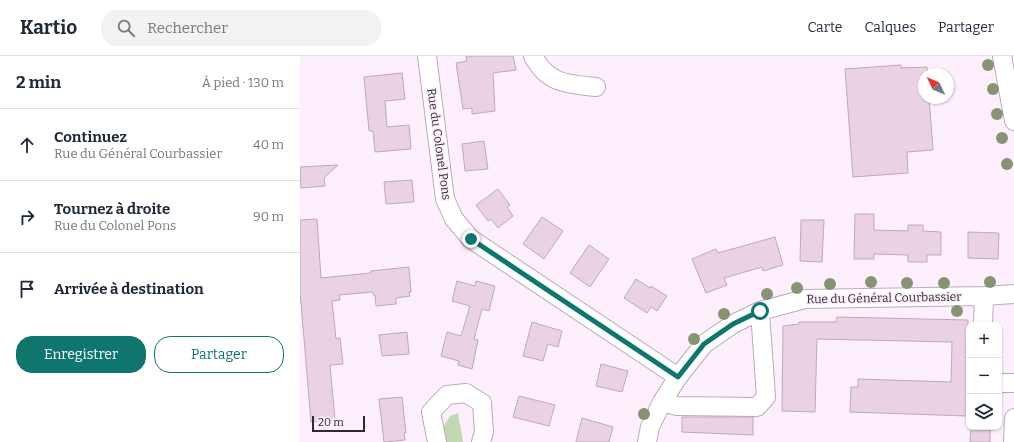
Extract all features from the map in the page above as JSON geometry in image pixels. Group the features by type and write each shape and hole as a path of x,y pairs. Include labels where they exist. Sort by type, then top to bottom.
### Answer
{"street":[{"name":"Rue du Colonel Pons","path":"427,56 445,199 454,219 471,239 678,377"},
{"path":"533,56 539,67 550,78 572,85 596,86"},
{"path":"1002,56 1014,121"},
{"name":"Rue du Général Courbassier","path":"647,442 650,427 662,402 678,377 704,344 733,324 760,311 805,299 984,296 1014,294"},
{"path":"983,322 984,296"},
{"path":"662,402 677,406 758,407 766,397 760,311"},
{"path":"1002,383 1014,383"},
{"path":"437,442 431,412 447,395 466,393 482,403 484,432 481,442"},
{"path":"1013,442 1014,418"}],"green space":[{"path":"458,413 463,442 447,442 442,429 450,416"}],"building":[{"path":"466,56 513,56 516,70 493,73 495,111 472,114 472,108 463,109 456,63 467,61"},
{"path":"901,65 901,68 927,67 918,68 918,104 929,104 933,150 907,152 908,173 853,177 845,69"},
{"path":"402,73 405,99 385,101 387,127 409,125 411,149 375,152 373,131 369,131 364,77"},
{"path":"484,141 488,169 465,171 462,144"},
{"path":"338,165 324,178 325,186 301,188 300,167"},
{"path":"412,180 414,202 386,204 384,182"},
{"path":"498,189 510,205 507,207 513,216 498,228 491,219 488,221 476,205"},
{"path":"855,214 874,214 874,230 908,231 908,225 923,225 923,231 941,232 941,255 927,255 927,262 908,262 908,255 874,254 874,259 854,259"},
{"path":"542,217 563,231 544,259 523,244"},
{"path":"317,219 321,278 371,273 371,271 409,267 411,292 409,292 410,296 396,298 396,304 376,306 375,295 373,295 373,292 339,295 340,300 332,301 336,339 340,338 343,364 330,365 335,420 311,422 300,291 300,220"},
{"path":"801,220 824,220 822,262 800,261"},
{"path":"968,232 999,233 998,259 968,258"},
{"path":"775,237 783,265 763,271 762,267 724,278 727,285 706,293 692,259 716,249 718,253"},
{"path":"589,245 609,259 590,287 570,273"},
{"path":"636,279 667,296 657,311 651,307 647,313 624,298"},
{"path":"457,281 475,286 476,281 495,286 489,311 482,309 474,339 478,340 472,369 458,365 459,361 441,356 447,332 461,336 470,306 452,301"},
{"path":"837,317 968,320 968,322 966,322 966,416 850,412 851,387 858,387 858,379 951,382 952,342 817,339 815,412 782,411 783,326 799,324 799,322 836,322"},
{"path":"532,322 562,331 558,347 548,344 543,361 523,356"},
{"path":"407,332 409,354 382,356 379,335"},
{"path":"601,364 628,371 622,392 596,386"},
{"path":"519,396 555,405 549,426 513,417"},
{"path":"402,397 406,433 404,433 405,440 384,442 379,399"},
{"path":"682,417 753,417 753,435 682,432"},
{"path":"582,418 613,427 609,442 576,442"},
{"path":"971,430 990,430 990,442 970,442"}],"route":[{"path":"471,239 678,377 704,344 733,324 760,311"}]}
